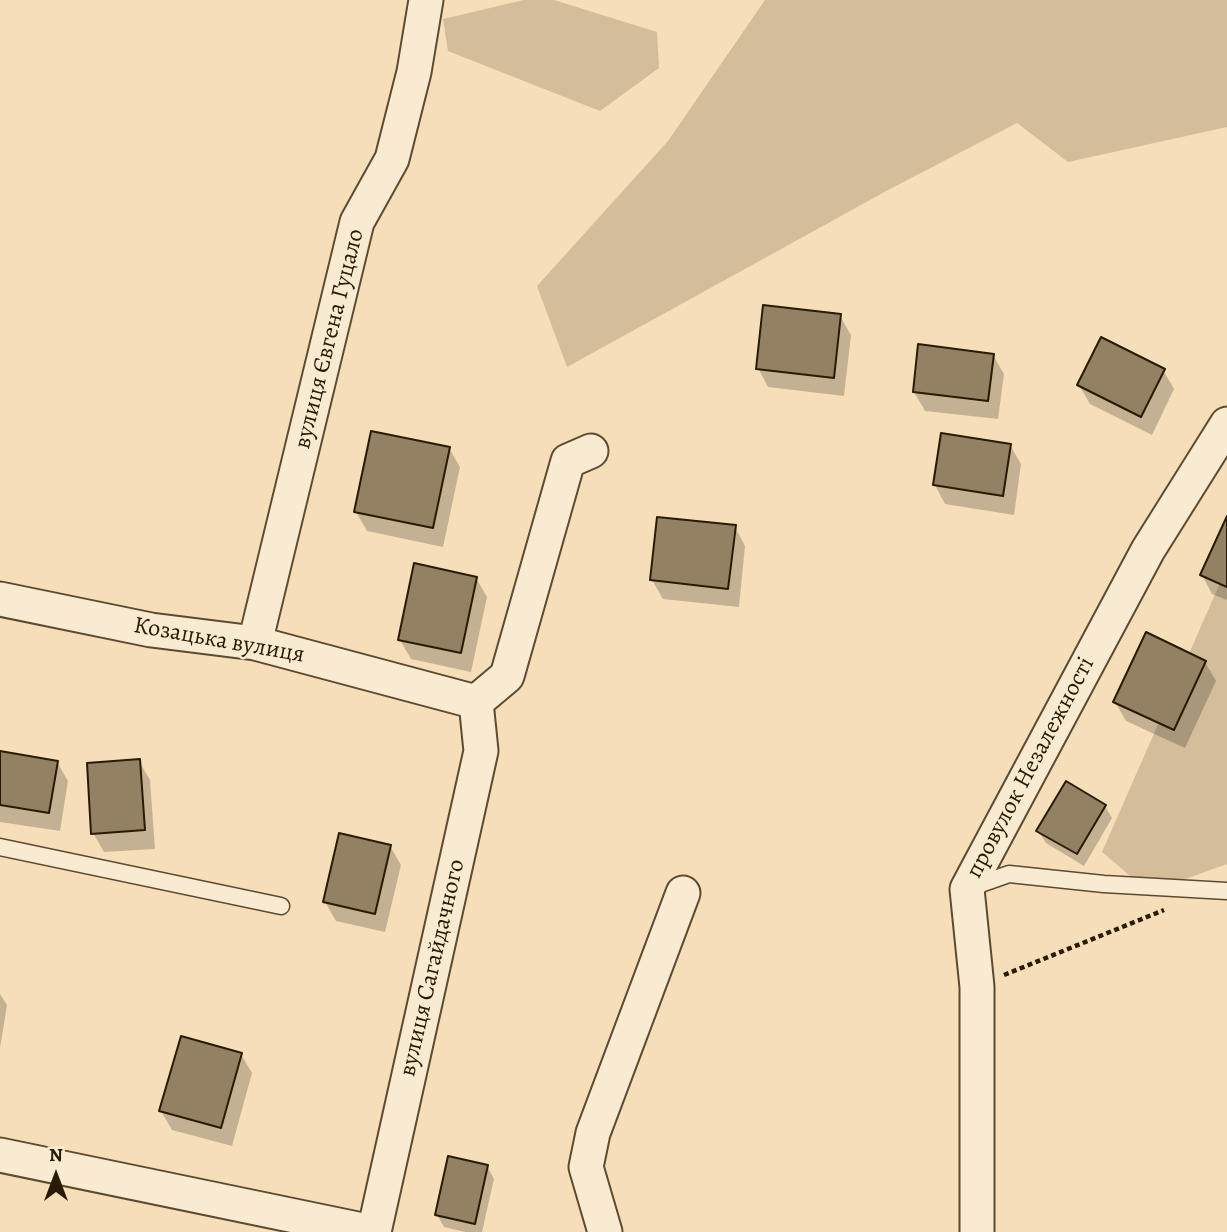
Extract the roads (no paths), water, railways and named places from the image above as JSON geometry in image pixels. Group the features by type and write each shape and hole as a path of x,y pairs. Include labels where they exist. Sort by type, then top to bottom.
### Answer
{"street":[{"name":"вулиця Євгена Гуцало","path":"256,643 357,222 392,159 414,72 426,0"},
{"name":"провулок Незалежності","path":"977,1232 977,987 967,889 1148,550 1227,424"},
{"path":"477,702 507,676 568,461 591,451"},
{"name":"Козацька вулиця","path":"0,599 150,630 256,643 477,702"},
{"name":"вулиця Сагайдачного","path":"373,1232 481,751 477,702"},
{"path":"605,1232 586,1167 593,1133 682,893"},
{"path":"0,1155 373,1232"}],"lane":[{"path":"0,847 281,906"},
{"path":"967,889 1009,874 1104,884 1227,891"}]}
